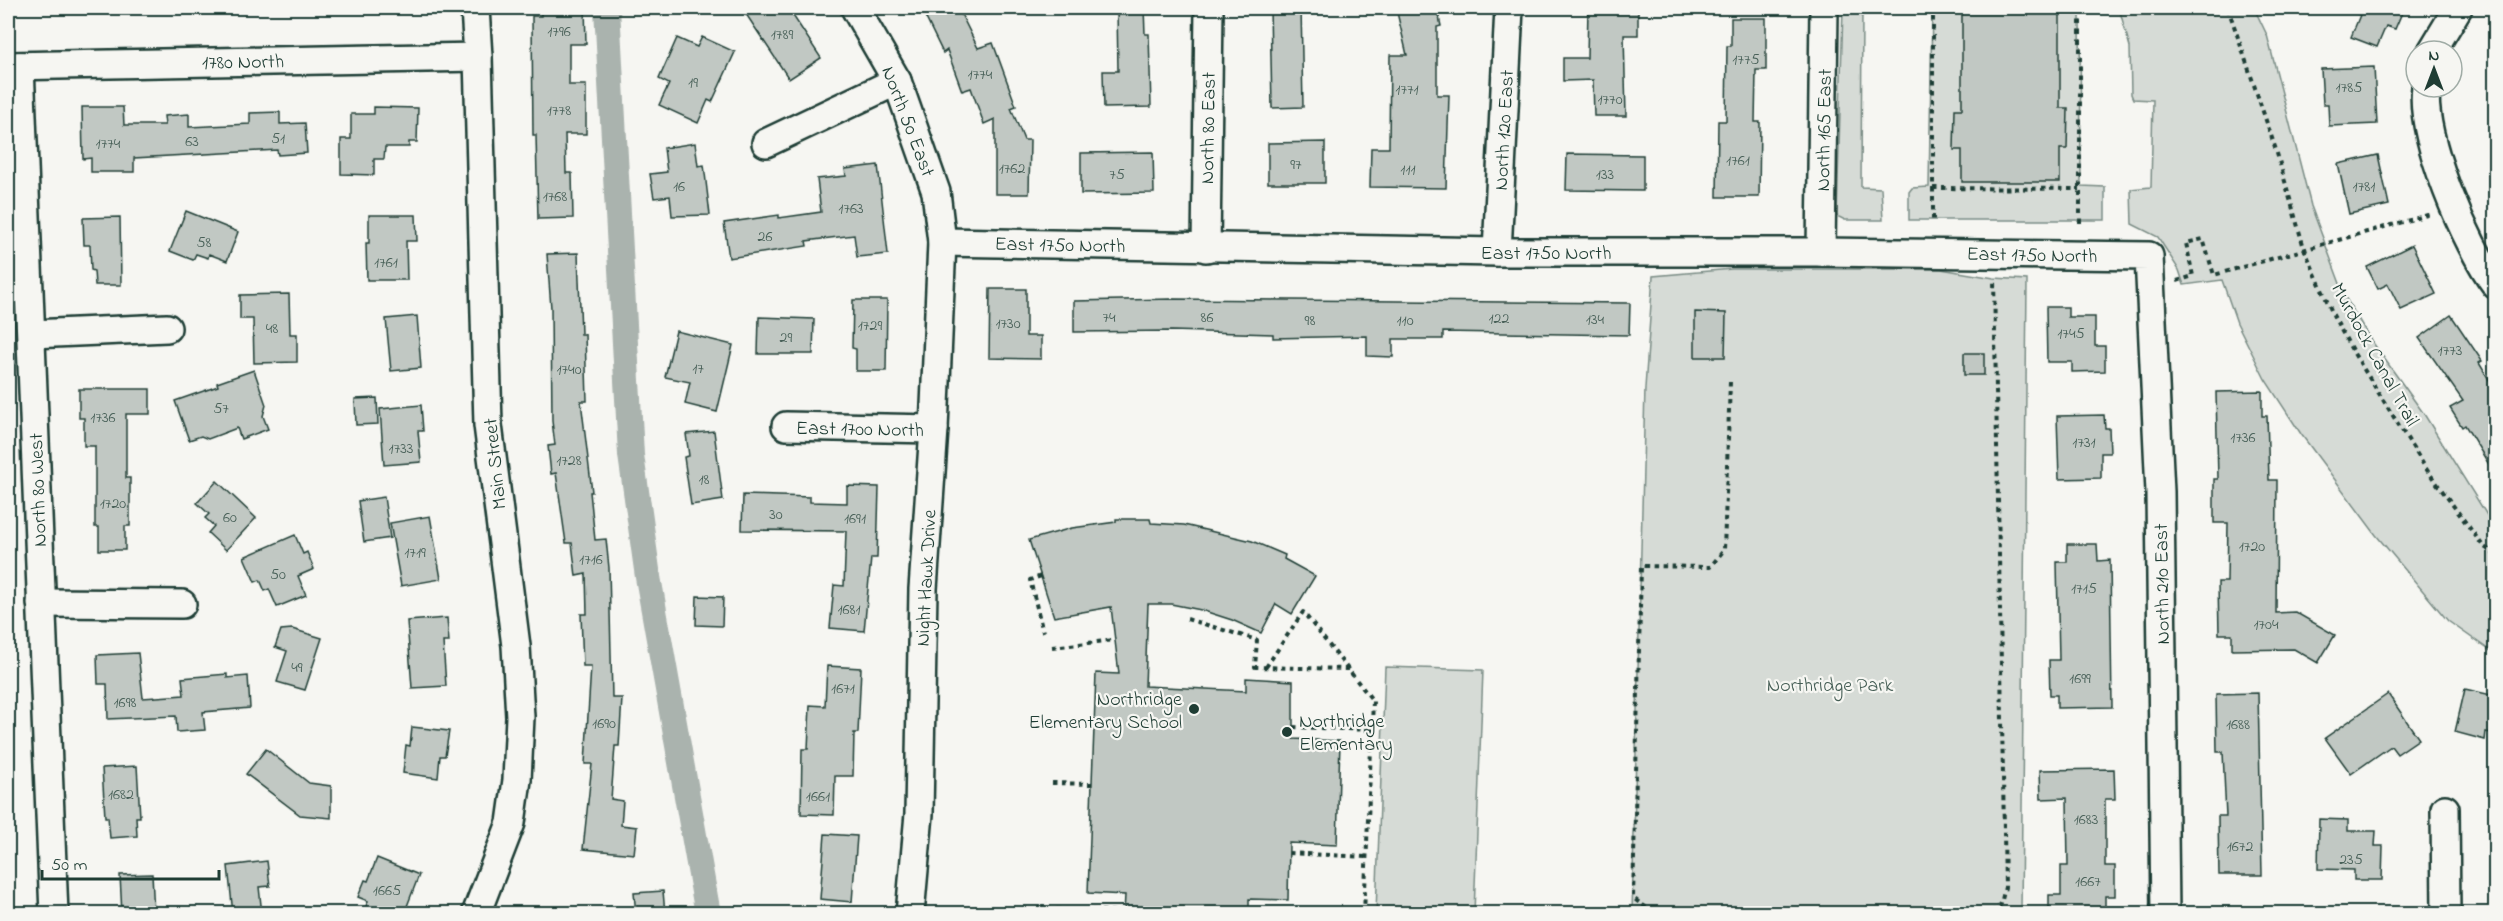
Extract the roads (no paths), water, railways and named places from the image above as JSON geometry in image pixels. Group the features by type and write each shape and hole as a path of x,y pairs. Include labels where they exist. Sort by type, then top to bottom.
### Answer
{"street":[{"name":"Main Street","path":"475,8 488,425 516,646 520,717 517,780 511,823 476,914"},
{"name":"North 50 East","path":"855,8 897,81 936,192 942,242"},
{"name":"North 80 East","path":"1206,248 1209,8"},
{"name":"North 120 East","path":"1497,252 1509,8"},
{"name":"North 165 East","path":"1821,252 1824,8"},
{"path":"2439,39 2458,8"},
{"name":"1780 North","path":"14,66 478,57"},
{"name":"North 80 West","path":"14,66 32,334 54,914"},
{"path":"766,143 897,81"},
{"path":"2425,99 2438,160 2468,239 2482,266 2496,285"},
{"name":"East 1750 North","path":"942,242 1497,252 1821,252 2150,256"},
{"name":"Night Hawk Drive","path":"910,914 919,814 923,589 934,429 942,242"},
{"name":"North 210 East","path":"2150,256 2160,492 2165,914"},
{"path":"32,334 167,328"},
{"name":"East 1700 North","path":"786,426 934,429"},
{"path":"41,603 182,604"},
{"path":"2445,809 2446,914"}],"waterway":[{"path":"607,8 631,455 648,577 708,914"}],"place":[{"name":"Northridge Elementary School","path":"1194,709"},
{"name":"Northridge Elementary","path":"1287,732"}],"park label":[{"name":"Northridge Park","path":"1830,684"}]}
